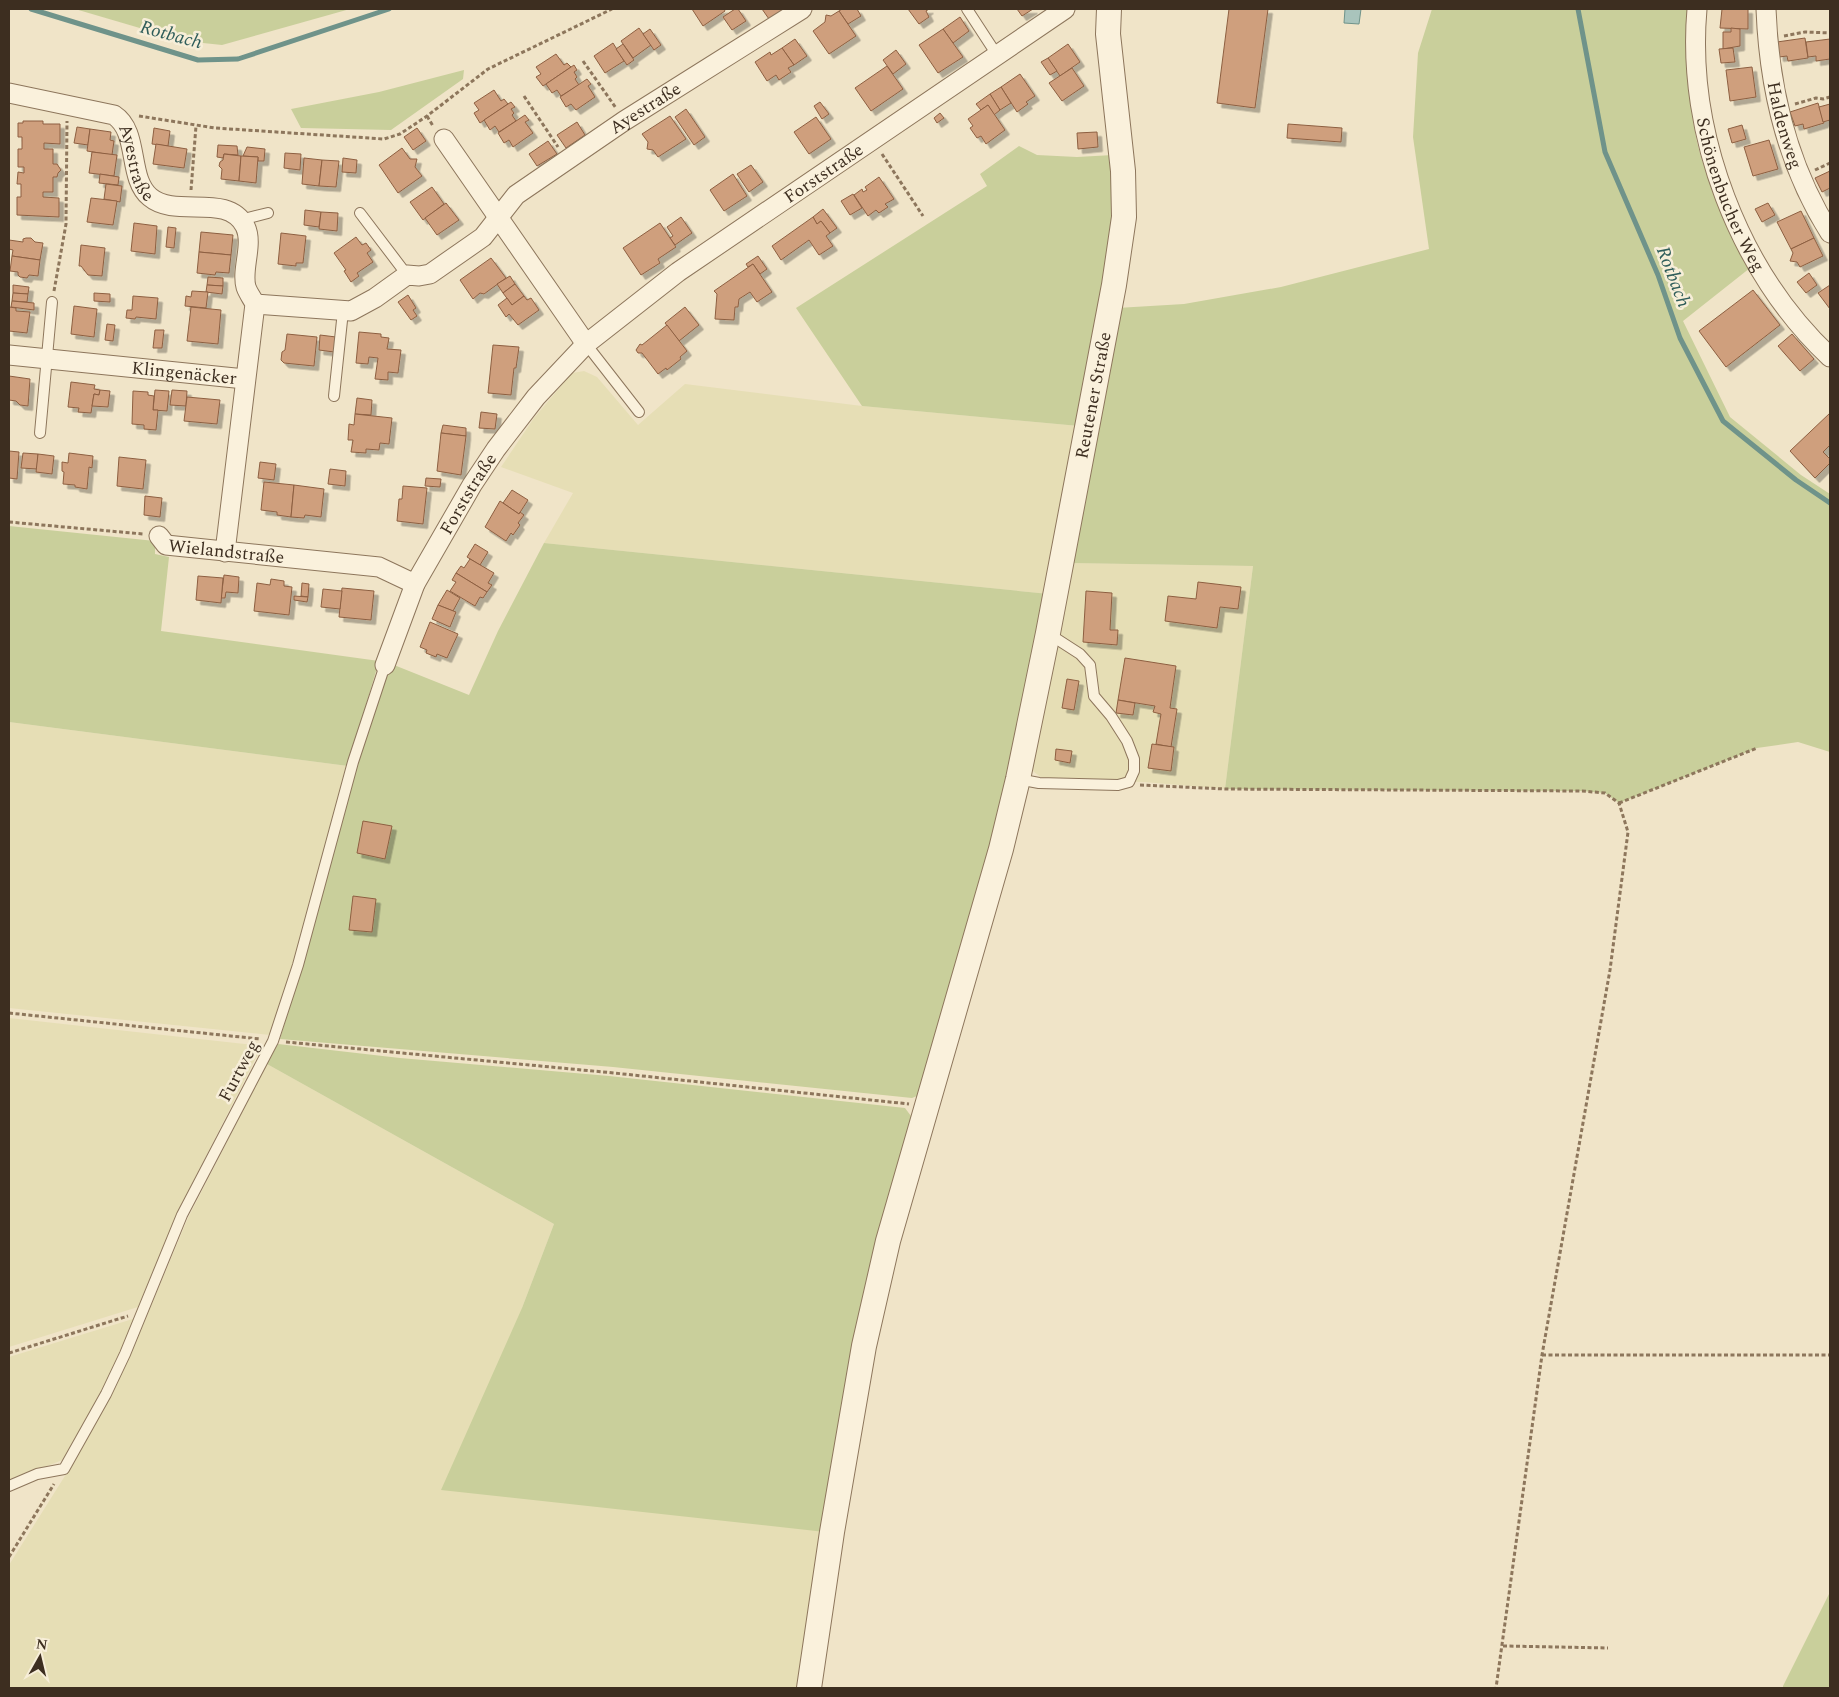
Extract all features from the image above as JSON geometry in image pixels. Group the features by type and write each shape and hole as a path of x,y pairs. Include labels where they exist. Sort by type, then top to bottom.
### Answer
{"street":[{"name":"Ayestraße","path":"406,275 419,276 430,274 483,237 516,195 624,121 802,9"},
{"name":"Forststraße","path":"385,665 415,584 449,522 496,449 536,398 586,344 678,272 1065,9"},
{"name":"Reutener Straße","path":"809,1688 832,1532 864,1346 888,1241 1001,849 1018,778 1048,633 1114,285 1124,216 1120,142 1108,34 1109,9"},
{"name":"Schönenbucher Weg","path":"1697,9 1696,57 1698,92 1710,156 1740,232 1756,261 1791,314 1814,342 1830,356"},
{"name":"Haldenweg","path":"1766,9 1767,38 1778,109 1787,141 1801,177 1830,233"},
{"name":"Ayestraße","path":"9,93 107,113 120,119 127,130 143,188 149,196 156,201 166,204 225,209 234,213 240,220"},
{"path":"438,132 586,344"},
{"path":"240,220 246,227 248,237 245,286 254,304 245,379"},
{"path":"254,304 343,311 357,309 406,275"},
{"name":"Klingenäcker","path":"9,355 245,379 225,552"},
{"name":"Wielandstraße","path":"159,536 166,545 379,567 415,584"}],"lane":[{"path":"967,9 997,55"},
{"path":"240,220 268,213"},
{"path":"360,213 406,275"},
{"path":"40,433 52,302"},
{"path":"334,396 343,311"},
{"path":"586,344 639,412"},
{"path":"1018,778 1039,783 1105,786 1129,782 1134,771 1134,759 1127,741 1111,716 1094,696 1090,665 1080,654 1048,633"},
{"name":"Furtweg","path":"64,1469 106,1394 125,1354 182,1216 273,1041 298,965 353,762 385,665"},
{"path":"9,1486 37,1474 64,1469"}],"path":[{"path":"120,119 128,115 196,126 384,139 400,134 427,116 488,69 612,9"},
{"path":"1767,38 1805,32 1830,34"},
{"path":"583,61 612,101"},
{"path":"524,96 567,160"},
{"path":"1778,109 1816,98 1823,100 1830,98"},
{"path":"52,302 66,224 67,106"},
{"path":"427,116 438,132"},
{"path":"190,206 196,126"},
{"path":"887,162 923,216"},
{"name":"Wielandstraße","path":"9,522 159,536"},
{"path":"1619,803 1757,748"},
{"path":"1129,782 1141,786 1226,789 1582,792 1605,793 1619,803 1628,832 1611,960 1542,1355 1496,1688"},
{"path":"9,1013 927,1106"},
{"path":"9,1353 143,1311"},
{"path":"1542,1355 1830,1355"},
{"path":"9,1557 64,1469"},
{"path":"1503,1646 1608,1648"}],"shaded area":[{"path":"584,371 597,377 638,425 685,384 862,406 1079,426 1049,594 544,543 573,493 501,467 534,418 572,373"},
{"path":"1069,563 1253,566 1225,789 1144,782 1043,779 1033,771 1030,760"},
{"path":"9,722 348,766 294,963 270,1035 9,1008"},
{"path":"9,1018 262,1046 177,1213 138,1307 9,1347"},
{"path":"267,1064 554,1224 522,1308 825,1532 803,1688 9,1688 9,1565 68,1471 130,1356 188,1218"},
{"path":"136,1318 102,1393 65,1459 9,1481 9,1357"}],"green space":[{"path":"75,9 350,9 222,45 184,41"},
{"path":"1432,9 1688,9 1687,64 1691,106 1698,144 1712,188 1750,268 1683,321 1730,417 1801,475 1830,494 1830,752 1798,742 1757,748 1619,803 1605,793 1582,791 1225,789 1253,566 1069,563 1117,308 1184,304 1281,287 1429,249 1413,137 1418,53"},
{"path":"464,70 463,79 391,130 301,128 291,109 379,92"},
{"path":"1019,146 1037,155 1077,157 1113,155 1115,217 1079,426 862,406 796,308 987,186 980,174"},
{"path":"9,526 155,541 155,554 169,557 161,631 379,661 348,766 9,722"},
{"path":"544,543 1049,594 1010,777 922,1094 912,1098 613,1067 280,1039 356,767 389,663 469,695 498,631"},
{"path":"278,1044 400,1058 609,1076 905,1108 914,1120 825,1532 441,1490 522,1308 554,1224 267,1064"},
{"path":"1830,1592 1830,1688 1783,1688 1783,1686"}],"water":[{"path":"1345,9 1361,9 1359,24 1344,23"}],"building":[{"path":"692,9 724,9 725,11 703,26"},
{"path":"738,9 746,21 732,30 723,17"},
{"path":"762,9 784,9 769,19"},
{"path":"842,9 857,9 861,16 848,24 839,11"},
{"path":"908,9 929,9 926,11 929,17 919,24"},
{"path":"1017,9 1033,9 1022,16"},
{"path":"1229,9 1268,9 1255,108 1217,103"},
{"path":"1722,9 1748,9 1748,29 1720,28"},
{"path":"839,11 856,36 829,54 813,31 825,22 826,15 831,16"},
{"path":"960,17 969,31 953,43 943,29"},
{"path":"639,28 651,45 633,58 621,41"},
{"path":"1731,28 1740,29 1740,46 1723,49 1723,32 1731,32"},
{"path":"650,29 661,45 654,50 643,34"},
{"path":"943,29 963,57 938,73 919,45"},
{"path":"1805,38 1808,58 1788,61 1787,56 1779,57 1777,42"},
{"path":"795,39 807,56 794,65 782,48"},
{"path":"1830,39 1830,59 1816,61 1816,56 1808,57 1806,42"},
{"path":"613,43 624,61 605,73 594,56"},
{"path":"623,44 634,60 627,65 616,49"},
{"path":"1068,44 1080,62 1060,76 1048,58"},
{"path":"782,48 794,65 788,68 791,72 779,80 776,75 767,81 755,62 770,52 771,55"},
{"path":"1733,48 1735,62 1721,63 1719,49"},
{"path":"896,50 906,64 893,74 883,60"},
{"path":"556,54 564,65 567,63 571,67 543,86 536,77 541,74 536,67"},
{"path":"1048,58 1057,71 1050,75 1041,62"},
{"path":"574,65 577,70 574,72 577,77 575,79 579,85 561,96 557,90 552,93 546,84"},
{"path":"887,66 903,89 871,111 855,88"},
{"path":"1752,67 1756,97 1730,101 1726,70"},
{"path":"1072,68 1084,86 1062,101 1049,83"},
{"path":"1020,74 1035,96 1017,112 1001,87"},
{"path":"587,79 591,84 588,86 595,97 576,110 571,104 566,107 560,97"},
{"path":"1001,87 1011,103 1000,110 990,94"},
{"path":"494,90 501,101 504,99 508,104 480,123 474,113 479,110 474,103"},
{"path":"990,94 1000,110 994,115 988,105 981,110 976,104"},
{"path":"511,102 515,107 511,109 516,121 499,132 495,126 490,130 484,120"},
{"path":"820,102 829,114 822,119 814,106"},
{"path":"1818,103 1824,123 1804,129 1803,124 1795,126 1790,112"},
{"path":"1830,104 1830,120 1823,122 1819,107"},
{"path":"988,105 1005,130 986,144 981,136 977,138 970,128 973,126 968,119"},
{"path":"686,109 705,137 694,145 675,117"},
{"path":"940,113 944,118 937,123 934,118"},
{"path":"525,115 529,120 525,122 533,133 513,147 509,140 504,143 498,133"},
{"path":"670,116 686,139 658,157 653,150 647,149 648,142 642,134"},
{"path":"816,117 831,139 809,154 794,132"},
{"path":"23,121 43,121 43,124 60,124 60,144 44,143 44,149 53,149 53,164 57,164 61,170 57,177 53,177 53,192 43,192 43,197 59,198 59,217 17,215 17,197 21,197 21,184 17,184 18,172 24,173 24,167 18,167 18,149 22,149 22,137 18,137 18,123 23,123"},
{"path":"577,122 585,135 566,148 557,135"},
{"path":"1288,124 1342,128 1341,142 1287,138"},
{"path":"1742,125 1746,139 1732,143 1728,129"},
{"path":"77,127 90,129 88,145 74,143"},
{"path":"154,128 170,131 168,146 152,144"},
{"path":"417,128 426,141 413,150 404,137"},
{"path":"90,129 111,132 110,140 114,141 112,155 87,151"},
{"path":"1097,132 1098,147 1078,149 1077,133"},
{"path":"1769,140 1778,169 1753,176 1744,147"},
{"path":"548,141 557,154 537,166 529,154"},
{"path":"156,144 187,149 184,168 153,164"},
{"path":"218,145 237,146 238,155 224,154 223,158 217,157"},
{"path":"247,147 265,149 264,161 258,161 258,157 243,156"},
{"path":"402,148 410,159 417,159 415,167 422,176 398,193 379,165"},
{"path":"92,152 117,155 114,176 89,173"},
{"path":"285,153 301,154 300,170 284,168"},
{"path":"224,154 241,156 239,181 221,179 222,169 219,166"},
{"path":"241,156 258,157 256,183 239,181"},
{"path":"304,158 322,160 319,186 302,184"},
{"path":"343,158 357,160 356,173 342,172"},
{"path":"322,160 339,161 336,187 319,186"},
{"path":"751,165 763,182 749,192 737,174"},
{"path":"1830,171 1830,188 1822,192 1815,178"},
{"path":"100,174 119,177 118,185 99,183"},
{"path":"733,174 747,196 724,211 710,190"},
{"path":"879,177 894,199 885,204 888,207 879,213 876,210 868,216 854,195 862,189 863,192 867,190 865,187"},
{"path":"106,184 122,186 120,202 104,199"},
{"path":"432,187 444,204 423,220 410,202"},
{"path":"853,194 862,208 850,215 841,201"},
{"path":"91,198 117,201 113,225 87,222"},
{"path":"446,203 459,220 437,235 425,218"},
{"path":"1768,203 1775,215 1762,222 1755,209"},
{"path":"823,209 837,228 830,233 821,221 817,224 813,217"},
{"path":"305,210 321,212 319,227 304,225"},
{"path":"1801,211 1814,238 1791,249 1777,222"},
{"path":"321,212 338,213 337,231 319,229"},
{"path":"681,217 692,233 675,245 670,238 673,236 667,227"},
{"path":"813,217 817,224 821,221 830,233 826,236 833,246 819,255 809,240 781,260 772,246"},
{"path":"134,223 157,226 155,254 131,251"},
{"path":"660,223 676,247 658,259 660,263 641,275 623,248"},
{"path":"168,227 176,228 174,248 166,247"},
{"path":"201,232 233,235 231,255 199,252"},
{"path":"281,233 306,236 303,263 296,263 296,266 278,264"},
{"path":"356,237 362,245 366,243 371,250 367,253 373,262 357,273 359,276 351,282 344,271 346,270 334,253"},
{"path":"26,238 43,243 40,260 12,256 13,250 9,249 9,240 23,242 23,239"},
{"path":"1814,238 1823,256 1800,267 1797,262 1790,261 1793,253 1791,249"},
{"path":"81,245 105,248 102,276 88,275 79,266"},
{"path":"199,252 231,255 229,273 216,272 215,275 197,273"},
{"path":"12,256 40,260 38,276 20,277 18,272 10,271"},
{"path":"758,256 767,269 760,274 753,264 748,267 746,264"},
{"path":"491,258 506,278 484,294 480,293 473,299 460,280"},
{"path":"753,264 772,292 757,302 750,292 739,299 738,307 735,307 734,320 715,319 717,294 714,291"},
{"path":"1809,273 1817,285 1806,293 1797,282"},
{"path":"510,276 515,284 503,293 497,284"},
{"path":"208,277 223,278 223,286 207,285"},
{"path":"515,284 524,296 512,305 503,293"},
{"path":"13,285 29,287 28,294 13,293"},
{"path":"207,285 223,286 222,294 206,292"},
{"path":"1830,285 1830,309 1818,293"},
{"path":"1753,290 1780,325 1726,367 1699,331"},
{"path":"192,291 208,292 206,308 185,306 186,296 191,297"},
{"path":"13,293 28,294 27,302 12,301"},
{"path":"94,293 110,294 110,302 94,301"},
{"path":"408,295 416,308 413,310 417,316 411,320 398,302"},
{"path":"133,296 158,298 156,319 126,318 127,310 132,310"},
{"path":"524,296 527,300 531,298 539,310 518,325 509,314 506,317 498,305 507,298 512,305"},
{"path":"12,301 34,303 34,310 11,307"},
{"path":"74,306 97,309 94,337 71,334"},
{"path":"9,307 16,308 16,311 30,312 27,333 9,331"},
{"path":"191,307 221,310 218,344 187,341"},
{"path":"685,307 699,325 679,341 665,323"},
{"path":"107,324 115,325 113,341 105,340"},
{"path":"667,325 687,351 680,357 681,359 667,370 666,368 658,374 642,353 638,353 636,350 640,344 642,345"},
{"path":"155,330 164,330 162,348 153,348"},
{"path":"359,332 381,334 381,337 389,338 387,349 401,350 398,373 388,372 388,380 375,379 378,358 369,357 368,364 356,363"},
{"path":"287,334 317,337 314,366 284,363 281,360 282,352 285,350"},
{"path":"1792,334 1814,359 1800,371 1778,346"},
{"path":"320,335 336,337 334,352 319,350"},
{"path":"493,345 519,347 511,395 488,393"},
{"path":"9,376 30,379 28,406 9,400"},
{"path":"71,382 95,385 94,389 100,390 99,395 94,394 91,413 78,412 79,408 68,407"},
{"path":"100,390 110,391 108,407 92,406 94,394 99,395"},
{"path":"155,390 169,391 167,411 153,410"},
{"path":"172,390 187,391 186,406 170,405"},
{"path":"133,391 148,392 148,395 154,396 153,410 158,410 156,430 144,429 144,425 132,424"},
{"path":"187,397 220,400 217,424 184,421"},
{"path":"357,398 372,400 371,415 355,414"},
{"path":"481,412 497,414 495,429 479,428"},
{"path":"1830,413 1830,445 1823,452 1830,459 1830,463 1815,478 1790,451"},
{"path":"355,414 392,418 389,444 380,443 379,450 366,449 366,453 351,452 353,440 348,440 349,424 354,425"},
{"path":"443,425 466,428 466,436 441,433"},
{"path":"441,433 466,436 461,475 437,471"},
{"path":"9,451 19,452 17,479 9,478"},
{"path":"23,453 38,454 37,469 21,468"},
{"path":"69,453 93,456 92,468 89,467 87,489 63,484 64,472 62,471 62,462 68,463"},
{"path":"38,454 54,456 52,474 36,472"},
{"path":"119,457 146,460 143,489 117,486"},
{"path":"260,462 276,464 274,480 258,478"},
{"path":"330,469 346,471 345,486 328,484"},
{"path":"426,478 441,479 440,487 425,486"},
{"path":"264,482 294,485 291,517 277,515 277,512 261,510"},
{"path":"294,485 324,489 321,517 305,515 304,518 291,517"},
{"path":"403,486 427,488 423,524 397,521 399,499 402,499"},
{"path":"512,490 528,500 519,514 503,503"},
{"path":"145,496 162,498 160,517 144,515"},
{"path":"500,501 519,514 520,512 524,515 518,523 520,525 513,535 511,533 506,541 485,527"},
{"path":"475,544 488,552 480,565 467,557"},
{"path":"470,559 494,573 488,583 492,585 487,592 456,573 461,566 464,568"},
{"path":"456,573 487,592 483,598 480,597 475,606 450,591 456,582 452,580"},
{"path":"224,575 239,577 238,593 226,592 225,598 221,598"},
{"path":"198,576 223,578 221,603 196,600"},
{"path":"271,579 284,581 284,586 292,587 289,615 254,611 257,583 270,585"},
{"path":"1198,582 1241,587 1238,609 1220,607 1217,628 1165,621 1168,596 1196,599"},
{"path":"302,583 309,584 308,597 301,596"},
{"path":"342,588 374,591 371,620 339,617"},
{"path":"323,589 342,591 340,609 321,607"},
{"path":"447,590 460,598 453,611 438,605"},
{"path":"1086,591 1112,593 1110,630 1118,630 1117,645 1083,642"},
{"path":"294,596 308,597 307,602 294,600"},
{"path":"438,605 456,612 450,627 432,619"},
{"path":"430,622 458,634 447,658 437,654 436,657 426,653 427,650 420,647"},
{"path":"1125,658 1176,666 1170,708 1177,709 1171,747 1156,744 1161,714 1153,712 1155,706 1118,700"},
{"path":"1067,679 1079,681 1074,710 1062,708"},
{"path":"1118,700 1135,703 1133,715 1116,713"},
{"path":"1152,744 1174,747 1171,771 1148,768"},
{"path":"1056,749 1072,751 1070,763 1055,760"},
{"path":"363,821 392,826 385,859 357,853"},
{"path":"353,896 376,899 372,932 349,930"}],"waterway":[{"name":"Rotbach","path":"31,9 198,60 238,59 389,9"},
{"name":"Rotbach","path":"1578,9 1605,152 1658,275 1680,338 1723,421 1796,480 1830,503"}]}
